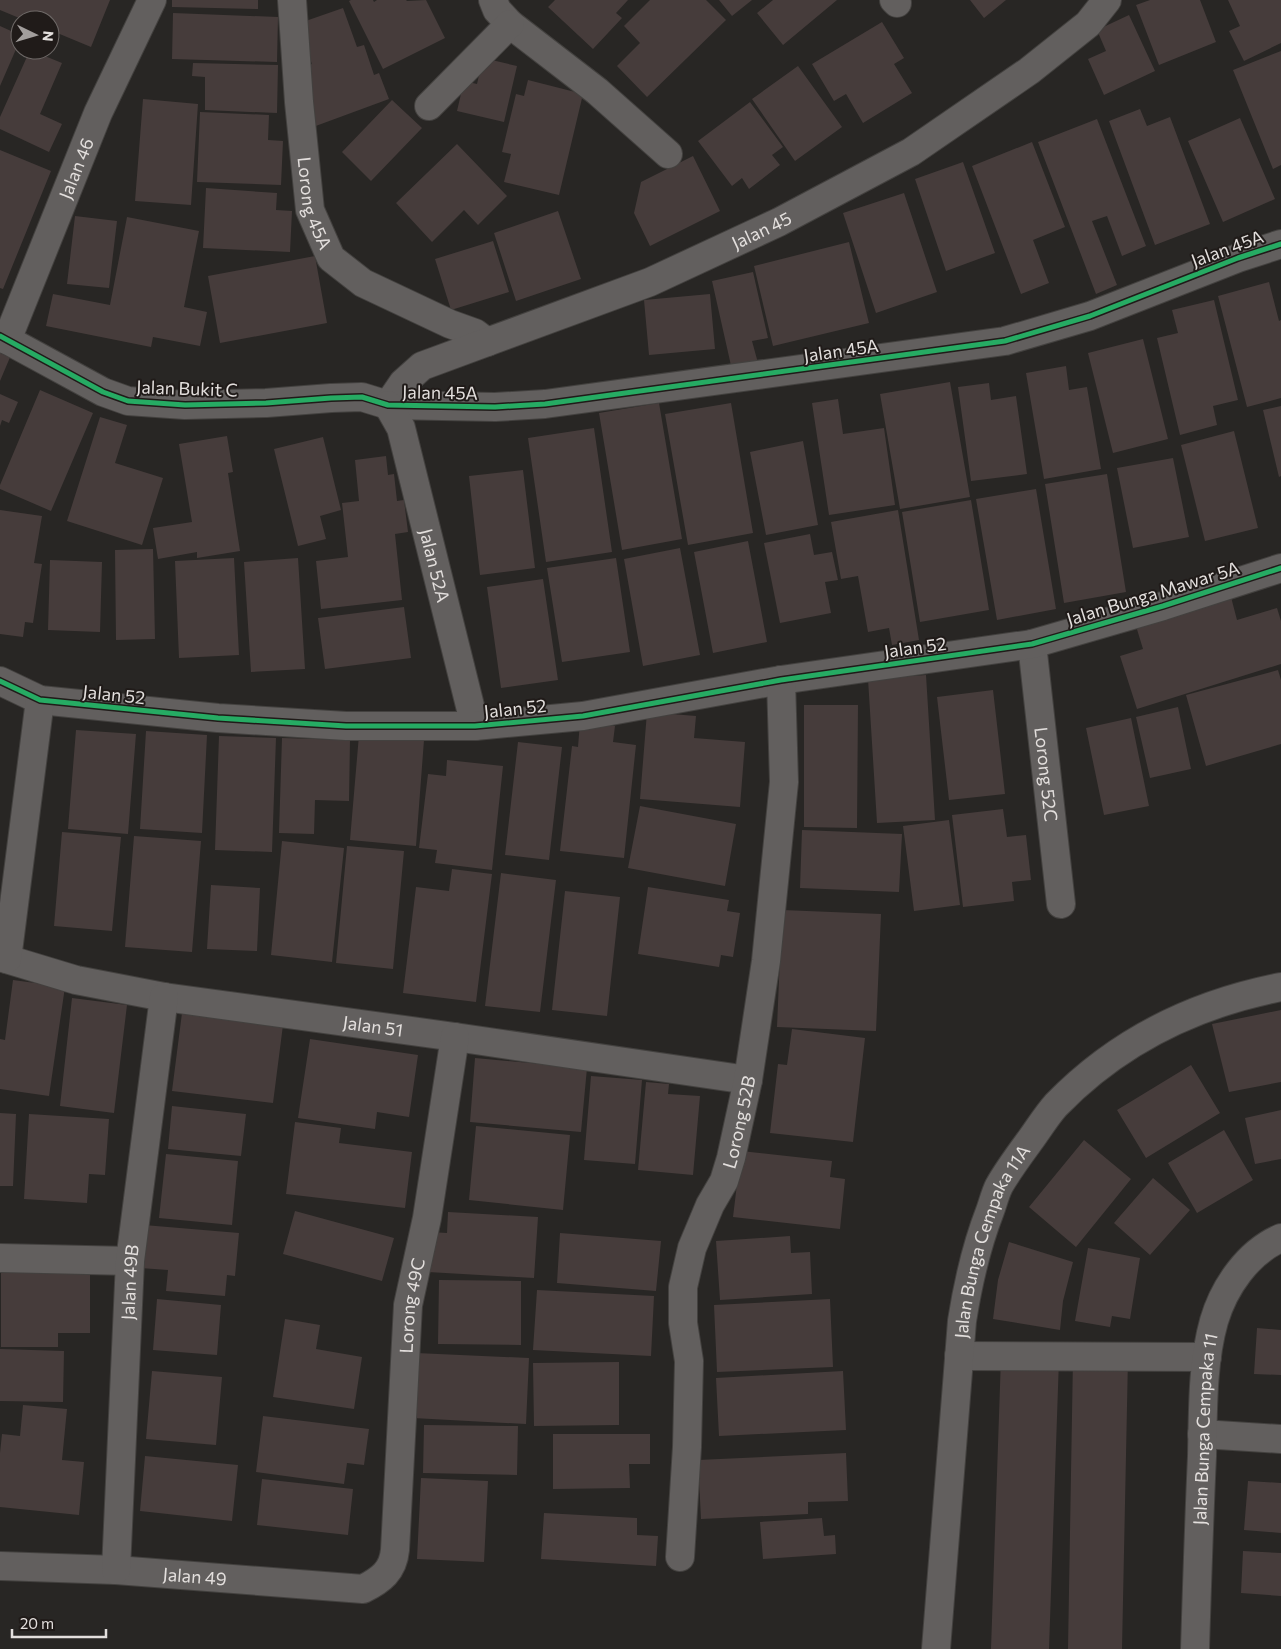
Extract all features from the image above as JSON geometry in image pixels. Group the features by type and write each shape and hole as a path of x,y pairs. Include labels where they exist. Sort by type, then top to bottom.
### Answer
{"street":[{"name":"Jalan 46","path":"4,338 98,113 152,0"},
{"name":"Lorong 45A","path":"292,0 299,102 310,210 331,258 363,283 450,324 475,333 487,342"},
{"path":"493,0 497,10 510,24 597,91 668,154"},
{"name":"Jalan 45","path":"388,405 402,383 422,366 650,282 778,222 911,152 1029,71 1088,24 1107,0"},
{"path":"429,106 510,24"},
{"name":"Jalan 45A","path":"388,405 495,407 544,404 1005,341 1090,316 1238,258 1281,244"},
{"name":"Jalan Bukit C","path":"4,338 103,392 128,401 194,405 266,404 362,397 388,405"},
{"name":"Jalan 52A","path":"388,405 401,428 475,726"},
{"name":"Jalan Bunga Mawar 5A","path":"1032,644 1163,606 1281,568"},
{"name":"Jalan 52","path":"0,681 40,700 218,718 346,726 475,726 583,716 781,680 1032,644"},
{"name":"Lorong 52C","path":"1032,644 1062,904"},
{"name":"Lorong 52B","path":"680,1557 687,1446 689,1361 683,1323 683,1288 692,1248 710,1205 724,1181 748,1080 766,961 784,782 781,680"},
{"path":"4,958 40,700"},
{"name":"Jalan 51","path":"4,958 76,980 164,997 748,1080"},
{"name":"Jalan Bunga Cempaka 11A","path":"936,1649 959,1356 967,1288 979,1238 998,1187 1055,1106 1122,1049 1164,1025 1208,1006 1239,996 1281,987"},
{"name":"Jalan 49B","path":"116,1570 130,1261 164,997"},
{"name":"Lorong 49C","path":"386,1574 394,1557 408,1305 427,1218 455,1037"},
{"name":"Jalan Bunga Cempaka 11","path":"1195,1649 1202,1434 1207,1358 1214,1320 1230,1285 1246,1263 1270,1243 1281,1238"},
{"path":"0,1258 130,1261"},
{"path":"959,1356 1207,1358"},
{"path":"1202,1434 1281,1439"},
{"name":"Jalan 49","path":"0,1566 116,1570 363,1588 381,1579 386,1574"}],"building":[{"path":"0,0 110,0 91,47 60,34 60,10 10,10 10,14 0,10"},
{"path":"172,0 258,0 258,9 172,7"},
{"path":"373,0 374,2 377,0 426,0 445,38 383,69 349,1"},
{"path":"555,0 628,0 616,13 622,18 593,49 548,7"},
{"path":"650,0 706,0 726,20 647,97 617,66 640,43 624,26"},
{"path":"719,0 752,0 732,16"},
{"path":"773,0 837,0 783,45 757,13"},
{"path":"970,0 1006,0 984,18"},
{"path":"1150,0 1200,0 1216,42 1159,65 1136,5"},
{"path":"1228,0 1281,0 1281,43 1244,61 1229,31 1240,26"},
{"path":"343,8 357,47 364,45 374,75 379,73 389,99 313,127 301,67 312,64 297,24"},
{"path":"173,13 278,17 277,62 172,59"},
{"path":"1129,15 1155,71 1104,95 1088,59 1106,51 1097,30"},
{"path":"882,22 904,58 894,64 912,93 863,123 846,94 834,101 812,64"},
{"path":"0,26 10,30 11,60 0,86"},
{"path":"1281,51 1281,165 1273,169 1233,70"},
{"path":"483,58 517,66 504,122 457,111 464,81 477,84"},
{"path":"26,60 55,60 62,63 40,114 62,124 49,152 0,129 0,117"},
{"path":"193,63 278,65 277,113 205,110 205,77 192,76"},
{"path":"798,66 842,127 795,161 752,99"},
{"path":"528,80 583,94 559,195 504,182 511,154 502,152 516,94 524,96"},
{"path":"143,99 198,104 191,205 135,201"},
{"path":"392,100 422,128 371,181 342,152"},
{"path":"750,102 783,147 772,155 780,165 749,189 742,178 732,186 698,141"},
{"path":"1140,109 1147,126 1170,117 1210,224 1155,245 1109,121"},
{"path":"200,112 269,115 268,140 283,141 281,185 197,182"},
{"path":"1240,118 1275,199 1223,222 1188,141"},
{"path":"1097,119 1146,246 1122,256 1107,216 1092,221 1117,285 1096,294 1038,142"},
{"path":"1032,142 1065,227 1033,240 1049,283 1021,294 972,166"},
{"path":"457,144 507,196 478,225 464,210 432,242 396,203"},
{"path":"0,150 51,171 3,289 0,288"},
{"path":"693,156 720,211 650,246 634,213 641,182"},
{"path":"963,162 995,253 946,271 915,179"},
{"path":"206,188 277,193 276,210 292,211 290,252 203,248"},
{"path":"904,193 937,292 876,313 843,213"},
{"path":"558,211 581,279 516,301 494,233"},
{"path":"75,216 117,221 109,288 67,284"},
{"path":"127,217 199,231 184,307 207,312 200,346 153,337 151,347 46,326 53,294 110,305"},
{"path":"493,241 509,292 451,310 435,259"},
{"path":"849,242 869,323 773,346 754,266"},
{"path":"315,256 327,323 220,343 208,276"},
{"path":"753,272 768,338 752,341 758,363 732,370 712,281"},
{"path":"1269,282 1279,321 1281,320 1281,398 1247,407 1218,296"},
{"path":"710,294 715,349 649,355 644,300"},
{"path":"1214,300 1238,400 1213,406 1217,425 1180,435 1157,338 1178,333 1172,310"},
{"path":"1143,339 1168,439 1113,453 1088,353"},
{"path":"0,350 11,355 0,381"},
{"path":"1066,366 1069,390 1087,387 1101,469 1044,479 1026,373"},
{"path":"950,382 970,497 900,509 880,394"},
{"path":"989,383 991,400 1016,396 1027,474 971,481 958,387"},
{"path":"40,390 93,413 51,511 0,489"},
{"path":"0,394 18,402 9,423 2,420 0,426"},
{"path":"838,399 843,434 884,428 895,505 829,515 812,403"},
{"path":"659,403 682,539 622,550 599,413"},
{"path":"731,403 753,533 688,545 665,414"},
{"path":"1281,406 1281,476 1279,477 1263,410"},
{"path":"100,417 127,425 115,463 163,478 142,545 67,521"},
{"path":"594,428 612,552 546,562 528,438"},
{"path":"1234,431 1258,528 1205,541 1181,445"},
{"path":"227,436 233,472 228,473 240,551 197,558 197,552 158,559 153,528 192,522 179,444"},
{"path":"323,437 341,510 320,516 326,539 298,546 274,449"},
{"path":"803,441 818,525 766,535 750,452"},
{"path":"386,456 388,475 394,474 397,501 404,500 408,532 395,534 402,600 321,609 316,561 348,557 342,503 359,501 355,460"},
{"path":"1173,458 1189,537 1133,548 1117,468"},
{"path":"523,470 535,568 480,575 469,476"},
{"path":"1107,474 1126,592 1064,603 1045,484"},
{"path":"1036,489 1056,609 997,620 976,499"},
{"path":"971,500 989,610 920,622 902,512"},
{"path":"0,510 42,516 34,563 42,564 33,623 25,622 23,637 0,634"},
{"path":"898,510 919,640 892,645 889,628 868,632 858,576 841,579 831,522"},
{"path":"810,534 814,555 832,552 838,580 825,582 831,613 780,623 764,543"},
{"path":"748,541 767,642 713,653 694,552"},
{"path":"680,548 700,655 643,666 624,559"},
{"path":"153,549 155,639 116,640 115,550"},
{"path":"234,558 239,655 179,658 175,561"},
{"path":"298,558 305,669 251,672 244,562"},
{"path":"616,558 630,652 562,662 547,568"},
{"path":"50,560 102,562 100,632 48,630"},
{"path":"543,579 558,680 501,688 487,587"},
{"path":"1231,597 1237,620 1277,608 1281,621 1281,664 1137,709 1120,656 1143,649 1136,626"},
{"path":"404,607 411,658 325,669 318,618"},
{"path":"1278,670 1281,680 1281,744 1206,766 1186,695"},
{"path":"926,675 935,820 877,823 868,679"},
{"path":"993,690 1005,794 949,800 937,697"},
{"path":"804,705 858,705 857,828 804,827"},
{"path":"1178,707 1191,769 1150,778 1136,717"},
{"path":"647,712 696,716 694,738 745,742 740,807 640,799"},
{"path":"1131,718 1149,806 1104,815 1086,728"},
{"path":"580,722 615,726 613,742 636,745 624,858 560,851 572,746 578,747"},
{"path":"76,730 136,734 128,834 68,829"},
{"path":"146,731 207,735 202,833 140,829"},
{"path":"359,735 424,740 416,846 350,840"},
{"path":"219,736 276,738 272,852 215,850"},
{"path":"282,738 350,740 349,801 315,800 314,834 279,833"},
{"path":"518,742 562,747 549,860 505,855"},
{"path":"447,760 503,766 492,870 435,863 437,850 419,848 428,774 446,776"},
{"path":"640,806 736,824 725,886 628,868"},
{"path":"1003,809 1007,837 1026,835 1031,880 1012,882 1014,901 963,907 952,815"},
{"path":"949,820 960,905 914,911 903,826"},
{"path":"802,830 902,834 899,892 800,888"},
{"path":"62,832 121,837 112,931 54,926"},
{"path":"134,836 201,841 192,952 125,947"},
{"path":"282,841 344,848 332,962 271,955"},
{"path":"347,846 404,851 393,969 336,963"},
{"path":"452,869 492,874 476,1002 403,993 416,887 449,891"},
{"path":"501,873 556,880 540,1012 485,1006"},
{"path":"211,885 260,888 257,951 207,949"},
{"path":"648,887 729,900 727,911 740,913 733,957 721,955 719,967 638,954"},
{"path":"565,891 620,897 607,1016 552,1010"},
{"path":"782,910 881,914 876,1031 777,1027"},
{"path":"13,980 65,987 49,1096 0,1089 0,1039 5,1040"},
{"path":"72,998 127,1005 114,1113 60,1106"},
{"path":"1281,1010 1281,1082 1229,1092 1212,1024"},
{"path":"182,1013 283,1025 273,1103 172,1091"},
{"path":"792,1029 865,1038 853,1142 770,1133 778,1064 787,1065"},
{"path":"310,1039 418,1055 409,1117 377,1112 375,1129 298,1118"},
{"path":"475,1058 587,1068 581,1132 470,1122"},
{"path":"1191,1065 1220,1113 1146,1158 1117,1110"},
{"path":"591,1076 642,1080 635,1164 584,1160"},
{"path":"646,1082 669,1084 668,1094 700,1096 693,1175 638,1170"},
{"path":"172,1106 246,1114 241,1156 168,1149"},
{"path":"1281,1110 1281,1159 1255,1164 1245,1118"},
{"path":"0,1113 16,1114 13,1186 0,1186"},
{"path":"29,1114 109,1119 105,1175 89,1174 87,1203 24,1199"},
{"path":"295,1122 341,1128 339,1143 412,1152 405,1208 286,1194"},
{"path":"476,1126 570,1135 563,1210 469,1200"},
{"path":"1224,1130 1253,1180 1197,1213 1168,1163"},
{"path":"1084,1140 1131,1179 1076,1247 1029,1207"},
{"path":"741,1151 832,1161 830,1177 845,1179 840,1229 733,1217"},
{"path":"166,1154 238,1161 232,1225 159,1218"},
{"path":"1153,1178 1190,1210 1150,1255 1114,1223"},
{"path":"295,1211 394,1238 382,1281 283,1254"},
{"path":"448,1212 538,1217 534,1278 428,1272 431,1232 447,1233"},
{"path":"144,1225 239,1233 235,1276 227,1275 225,1296 166,1291 168,1270 140,1268"},
{"path":"560,1233 661,1241 656,1291 557,1283"},
{"path":"790,1236 791,1253 810,1252 812,1294 720,1300 716,1241"},
{"path":"1009,1242 1073,1262 1063,1301 1060,1330 993,1319 998,1280"},
{"path":"1088,1248 1140,1258 1130,1319 1112,1316 1110,1327 1075,1321"},
{"path":"90,1263 90,1333 58,1333 58,1347 1,1347 1,1271"},
{"path":"439,1280 521,1281 521,1345 438,1344"},
{"path":"537,1290 654,1296 651,1356 533,1350"},
{"path":"157,1299 221,1305 217,1355 153,1350"},
{"path":"830,1299 833,1367 717,1372 714,1305"},
{"path":"285,1319 320,1325 316,1349 362,1357 354,1409 273,1397"},
{"path":"1257,1328 1281,1330 1281,1375 1254,1374"},
{"path":"0,1349 64,1351 63,1402 0,1401"},
{"path":"416,1353 529,1358 526,1424 413,1418"},
{"path":"1001,1357 1059,1359 1049,1649 991,1649"},
{"path":"1073,1357 1128,1358 1122,1649 1068,1649"},
{"path":"619,1362 619,1425 534,1426 533,1363"},
{"path":"152,1371 222,1377 216,1445 146,1439"},
{"path":"843,1371 846,1430 719,1436 716,1378"},
{"path":"23,1405 67,1409 62,1460 84,1462 79,1515 0,1507 2,1434 20,1436"},
{"path":"263,1416 369,1429 364,1465 347,1463 344,1484 256,1472"},
{"path":"424,1425 518,1426 517,1475 423,1473"},
{"path":"553,1434 650,1434 650,1464 629,1464 630,1488 553,1489"},
{"path":"846,1453 848,1501 808,1502 808,1514 701,1519 698,1460"},
{"path":"145,1456 238,1465 232,1521 140,1511"},
{"path":"421,1478 488,1481 484,1562 417,1559"},
{"path":"262,1479 353,1489 348,1535 257,1525"},
{"path":"1248,1481 1281,1483 1281,1533 1244,1530"},
{"path":"544,1513 637,1518 637,1535 658,1536 656,1566 541,1559"},
{"path":"822,1518 824,1536 835,1535 836,1554 763,1559 760,1522"},
{"path":"1243,1551 1281,1553 1281,1596 1241,1593"}],"cycle path":[{"path":"0,336 103,392 128,401 185,405 266,403 362,397 388,405 495,407 545,404 1005,341 1090,316 1238,258 1281,244"},
{"path":"0,681 40,700 218,718 346,726 475,726 583,716 781,680 1032,644 1163,606 1281,568"}]}
